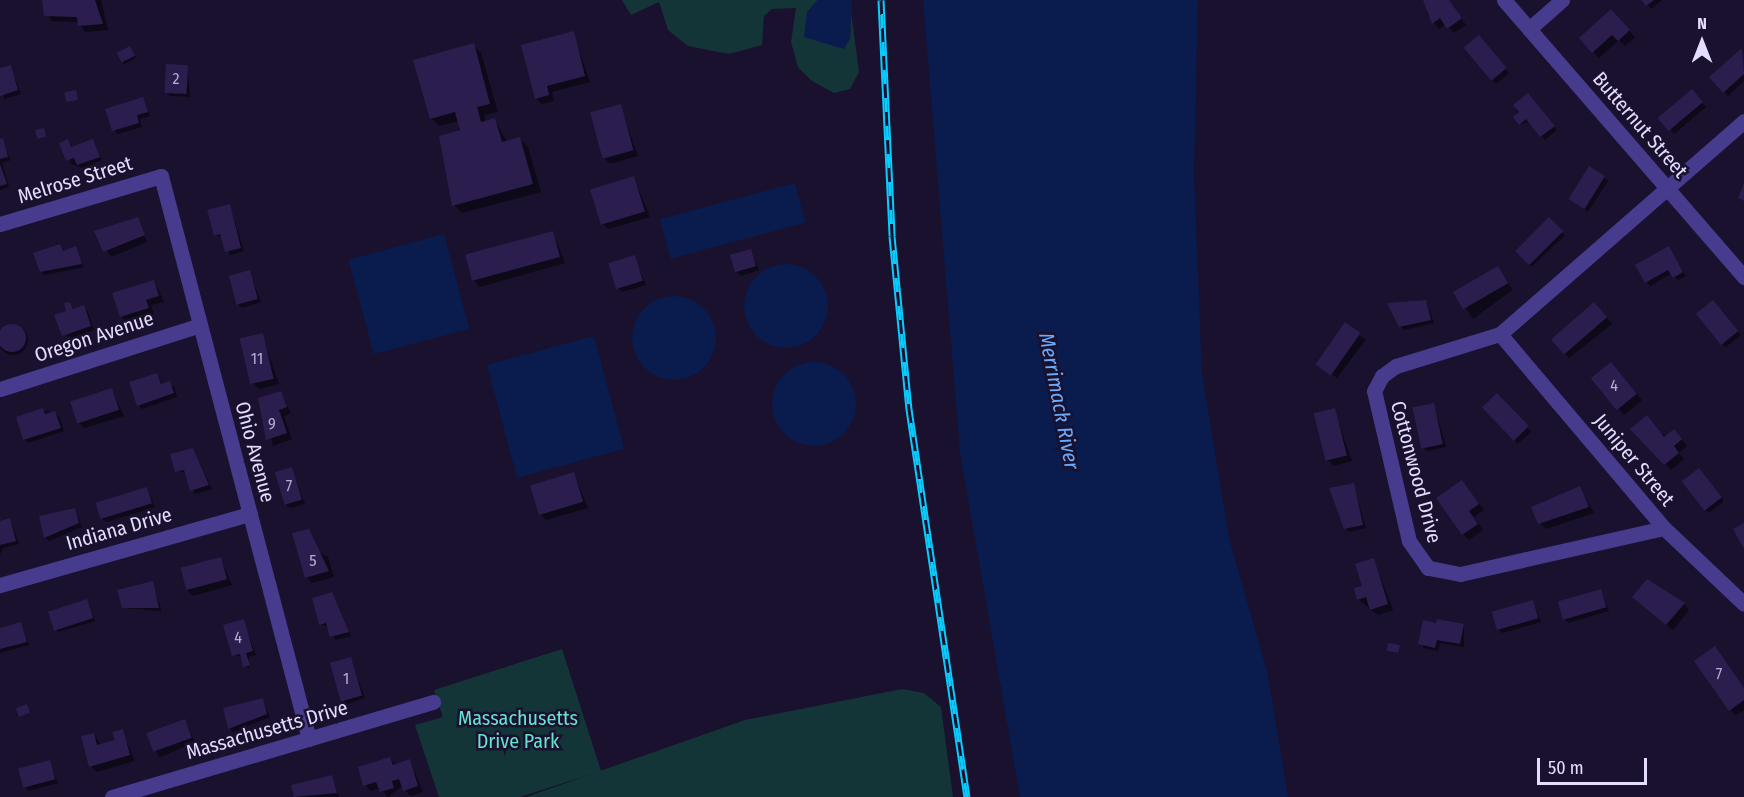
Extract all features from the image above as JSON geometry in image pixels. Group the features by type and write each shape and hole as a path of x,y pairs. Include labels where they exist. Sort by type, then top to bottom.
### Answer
{"street":[{"name":"Butternut Street","path":"1504,0 1744,277"},
{"path":"1529,29 1562,0"},
{"name":"Cottonwood Drive","path":"1664,528 1460,574 1428,568 1416,556 1374,391 1382,376 1396,366 1500,334 1744,121"},
{"name":"Melrose Street","path":"0,224 161,176"},
{"name":"Ohio Avenue","path":"161,176 309,739"},
{"name":"Oregon Avenue","path":"0,389 200,325"},
{"name":"Juniper Street","path":"1500,334 1664,528 1744,604"},
{"name":"Indiana Drive","path":"0,585 250,514"},
{"name":"Massachusetts Drive","path":"112,797 434,702"}],"green space":[{"path":"622,0 818,0 807,12 850,39 851,11 859,72 850,89 834,93 812,81 798,67 791,42 796,8 772,9 764,16 762,45 729,54 688,46 668,30 659,2 631,15"},
{"name":"Massachusetts Drive Park","path":"562,649 601,771 520,797 439,797 415,725 443,717 434,690"},
{"path":"902,689 924,693 941,707 953,797 526,797 745,720"}],"water":[{"path":"818,0 852,0 850,39 844,49 804,37 807,12"},
{"name":"Merrimack River","path":"923,0 1198,0 1194,174 1202,374 1229,538 1267,671 1288,797 1020,797 960,453"},
{"path":"795,183 806,223 670,259 660,219"},
{"path":"444,234 469,329 374,354 348,260"},
{"path":"786,264 809,271 821,283 828,306 821,329 809,341 786,348 763,341 751,329 744,306 751,283 763,271"},
{"path":"674,296 697,303 709,315 716,338 709,361 697,373 674,380 651,373 639,361 632,338 639,315 651,303"},
{"path":"594,336 624,449 517,478 487,365"},
{"path":"814,362 837,369 849,381 856,404 849,427 837,439 814,446 791,439 779,427 772,404 779,381 791,369"}],"building":[{"path":"42,0 95,0 103,24 78,26 77,17 44,16"},
{"path":"1423,0 1449,0 1462,18 1447,29 1440,18 1432,24"},
{"path":"1641,0 1654,0 1646,6"},
{"path":"1611,9 1630,30 1618,41 1612,35 1592,53 1579,38"},
{"path":"574,31 585,76 547,86 549,95 535,99 521,45"},
{"path":"1479,35 1507,68 1491,81 1464,48"},
{"path":"474,43 490,104 477,107 481,122 495,118 502,142 520,137 533,184 452,206 439,136 460,130 455,112 430,119 413,60"},
{"path":"130,46 135,56 122,63 117,53"},
{"path":"1742,48 1744,74 1723,93 1709,77"},
{"path":"166,64 188,65 186,94 164,93"},
{"path":"11,65 18,90 0,96 0,68"},
{"path":"1692,89 1703,102 1668,131 1658,118"},
{"path":"76,90 78,100 66,102 64,92"},
{"path":"1528,93 1555,126 1540,137 1526,119 1519,125 1513,117 1519,112 1513,105"},
{"path":"143,97 148,112 137,115 139,123 112,131 105,109"},
{"path":"621,104 633,150 603,159 590,112"},
{"path":"44,128 46,137 37,139 35,130"},
{"path":"3,138 8,157 0,159 0,139"},
{"path":"68,139 71,147 93,139 100,157 77,165 74,158 66,161 59,143"},
{"path":"0,164 7,184 0,186"},
{"path":"1589,166 1605,176 1584,209 1568,199"},
{"path":"634,176 645,211 601,225 590,189"},
{"path":"1744,183 1744,201 1738,198"},
{"path":"230,204 241,248 225,252 220,234 214,236 207,210"},
{"path":"138,217 145,235 103,252 94,231"},
{"path":"1549,217 1563,231 1529,265 1515,251"},
{"path":"553,231 560,257 472,281 465,255"},
{"path":"60,244 63,251 76,246 82,264 40,272 33,253"},
{"path":"1669,246 1683,272 1673,278 1668,270 1645,283 1635,265"},
{"path":"751,249 756,266 735,272 730,255"},
{"path":"635,255 643,281 616,289 608,263"},
{"path":"1498,266 1508,283 1463,309 1453,292"},
{"path":"250,270 258,299 237,305 229,276"},
{"path":"154,280 159,296 146,300 149,308 120,317 112,293"},
{"path":"1426,300 1431,320 1399,327 1387,303"},
{"path":"1713,300 1738,331 1721,345 1696,314"},
{"path":"70,302 73,309 84,305 91,326 62,336 54,315 66,311 64,303"},
{"path":"1594,302 1607,317 1564,354 1551,339"},
{"path":"1345,322 1361,333 1331,375 1315,365"},
{"path":"12,324 22,328 26,338 22,348 12,352 2,348 -2,338 2,328"},
{"path":"263,333 274,379 250,384 240,338"},
{"path":"1611,362 1637,394 1617,410 1591,378"},
{"path":"157,373 161,384 170,381 174,393 137,406 129,382"},
{"path":"112,388 119,410 77,423 70,402"},
{"path":"281,391 287,407 279,410 287,433 266,440 258,398"},
{"path":"1497,393 1529,426 1514,441 1482,408"},
{"path":"1434,403 1443,444 1421,449 1412,408"},
{"path":"43,408 45,414 55,411 61,428 23,440 16,417"},
{"path":"1335,408 1347,456 1326,461 1314,413"},
{"path":"1647,415 1664,437 1674,429 1682,439 1674,446 1679,453 1664,465 1630,429"},
{"path":"193,448 209,485 190,491 184,470 175,472 170,454"},
{"path":"292,467 302,500 285,505 275,472"},
{"path":"1699,468 1722,497 1704,511 1682,482"},
{"path":"574,472 583,502 539,515 530,485"},
{"path":"1462,480 1479,504 1469,511 1478,524 1462,535 1436,498"},
{"path":"1354,483 1363,525 1344,529 1329,488"},
{"path":"1580,486 1589,507 1538,524 1531,507"},
{"path":"147,487 152,503 100,519 95,503"},
{"path":"75,508 79,523 44,538 39,516"},
{"path":"10,518 16,541 0,545 0,521"},
{"path":"1744,523 1744,549 1733,529"},
{"path":"309,529 329,571 305,578 292,533"},
{"path":"221,557 227,579 186,590 180,568"},
{"path":"1374,558 1388,604 1370,610 1366,597 1357,600 1354,588 1362,586 1355,564"},
{"path":"1647,579 1685,603 1666,625 1632,597"},
{"path":"153,581 159,608 122,608 117,590"},
{"path":"1601,589 1606,607 1563,620 1558,601"},
{"path":"332,592 349,632 330,637 326,623 319,625 312,598"},
{"path":"87,599 93,618 54,631 48,612"},
{"path":"1533,600 1538,618 1497,630 1492,612"},
{"path":"244,619 253,651 246,653 250,665 243,667 240,654 232,656 223,625"},
{"path":"1437,619 1464,624 1460,644 1437,640 1435,648 1418,644 1423,620 1436,623"},
{"path":"21,622 27,642 0,649 0,628"},
{"path":"1388,643 1400,645 1399,653 1387,651"},
{"path":"1715,646 1744,688 1744,700 1729,711 1694,661"},
{"path":"351,657 362,695 341,702 330,663"},
{"path":"263,698 267,714 228,729 223,708"},
{"path":"27,704 30,712 19,717 16,708"},
{"path":"185,719 192,738 153,752 146,733"},
{"path":"123,729 130,755 89,767 81,736 94,733 97,745 115,740 112,732"},
{"path":"390,757 393,765 410,759 418,786 403,791 399,779 392,781 394,788 380,792 376,782 363,786 358,767"},
{"path":"50,760 55,779 23,788 18,769"},
{"path":"332,775 337,793 294,797 291,785"}],"railway":[{"path":"881,0 892,236 909,409 967,797"}]}
